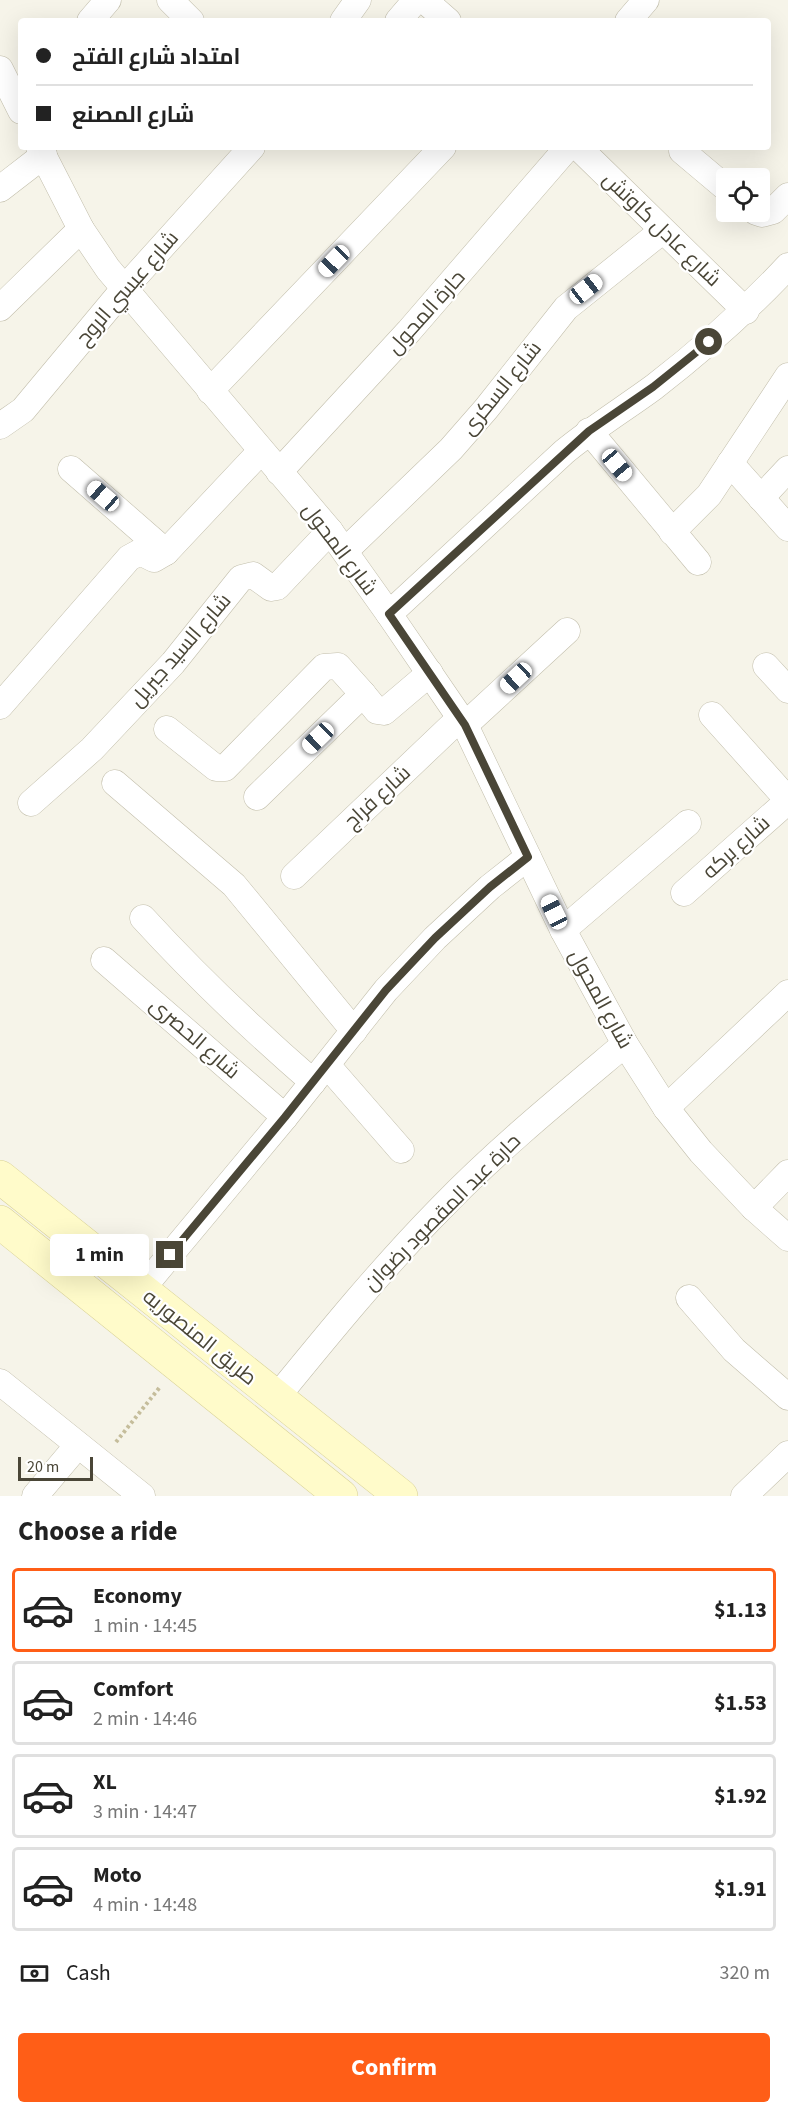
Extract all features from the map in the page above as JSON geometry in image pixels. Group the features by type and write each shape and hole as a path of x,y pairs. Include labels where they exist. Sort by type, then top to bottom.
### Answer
{"main road":[{"name":"طريق المنصوريه","path":"0,1177 401,1496"},
{"name":"طريق المنصوريه","path":"0,1222 341,1496"}],"street":[{"path":"93,18 108,0"},
{"path":"170,0 188,18"},
{"path":"401,18 416,0"},
{"path":"424,0 445,18"},
{"path":"631,18 646,0"},
{"path":"0,69 18,102"},
{"name":"شارع عيسي الروح","path":"0,426 24,410 123,290 249,150"},
{"path":"210,391 441,150"},
{"name":"حارة المحول","path":"279,472 456,279 565,150"},
{"name":"شارع عادل كاوتش","path":"581,150 746,311"},
{"path":"0,189 42,151"},
{"name":"شارع المحول","path":"42,151 81,229 123,290 330,531 463,722 563,930 625,1044 666,1108 701,1152 754,1208 788,1238"},
{"path":"682,151 716,180"},
{"path":"770,212 788,196"},
{"path":"0,308 81,229"},
{"name":"شارع السكرى","path":"345,551 451,449 486,409 566,308 662,231"},
{"path":"389,614 589,431 653,387 746,311 788,266"},
{"path":"672,532 709,495 788,376"},
{"path":"589,431 698,562"},
{"path":"0,706 129,558 140,552 154,559 166,552 261,451"},
{"path":"730,463 788,528"},
{"path":"71,468 166,552"},
{"path":"761,498 788,469"},
{"name":"شارع السيد جبريل","path":"31,803 92,749 173,663 241,578 253,575 271,588 278,587 330,531"},
{"name":"شارع فراج","path":"294,876 567,631"},
{"path":"167,729 216,768 225,768 324,667 338,666 377,711 384,712 430,673"},
{"path":"766,666 788,690"},
{"path":"257,796 363,694"},
{"path":"712,716 788,800"},
{"path":"115,783 234,885 354,1031"},
{"name":"شارع بركه","path":"684,893 788,800"},
{"path":"563,930 688,823"},
{"path":"141,1290 285,1117 386,990 435,938 490,887 528,857"},
{"path":"143,918 221,999 320,1073 401,1150"},
{"name":"شارع الحصرى","path":"104,960 285,1117"},
{"path":"666,1108 788,993"},
{"name":"حارة عبد المقصود رضوان","path":"276,1398 357,1299 441,1207 532,1122 625,1044"},
{"path":"754,1208 788,1173"},
{"path":"689,1298 734,1350 788,1397"},
{"path":"0,1382 142,1496"},
{"path":"35,1496 78,1445"},
{"path":"744,1496 788,1454"}],"path":[{"path":"113,1446 164,1382"}],"route":[{"path":"170,1255 285,1117 386,990 435,938 490,887 528,857 465,725 389,614 564,452 589,431 653,387 709,342"}]}
